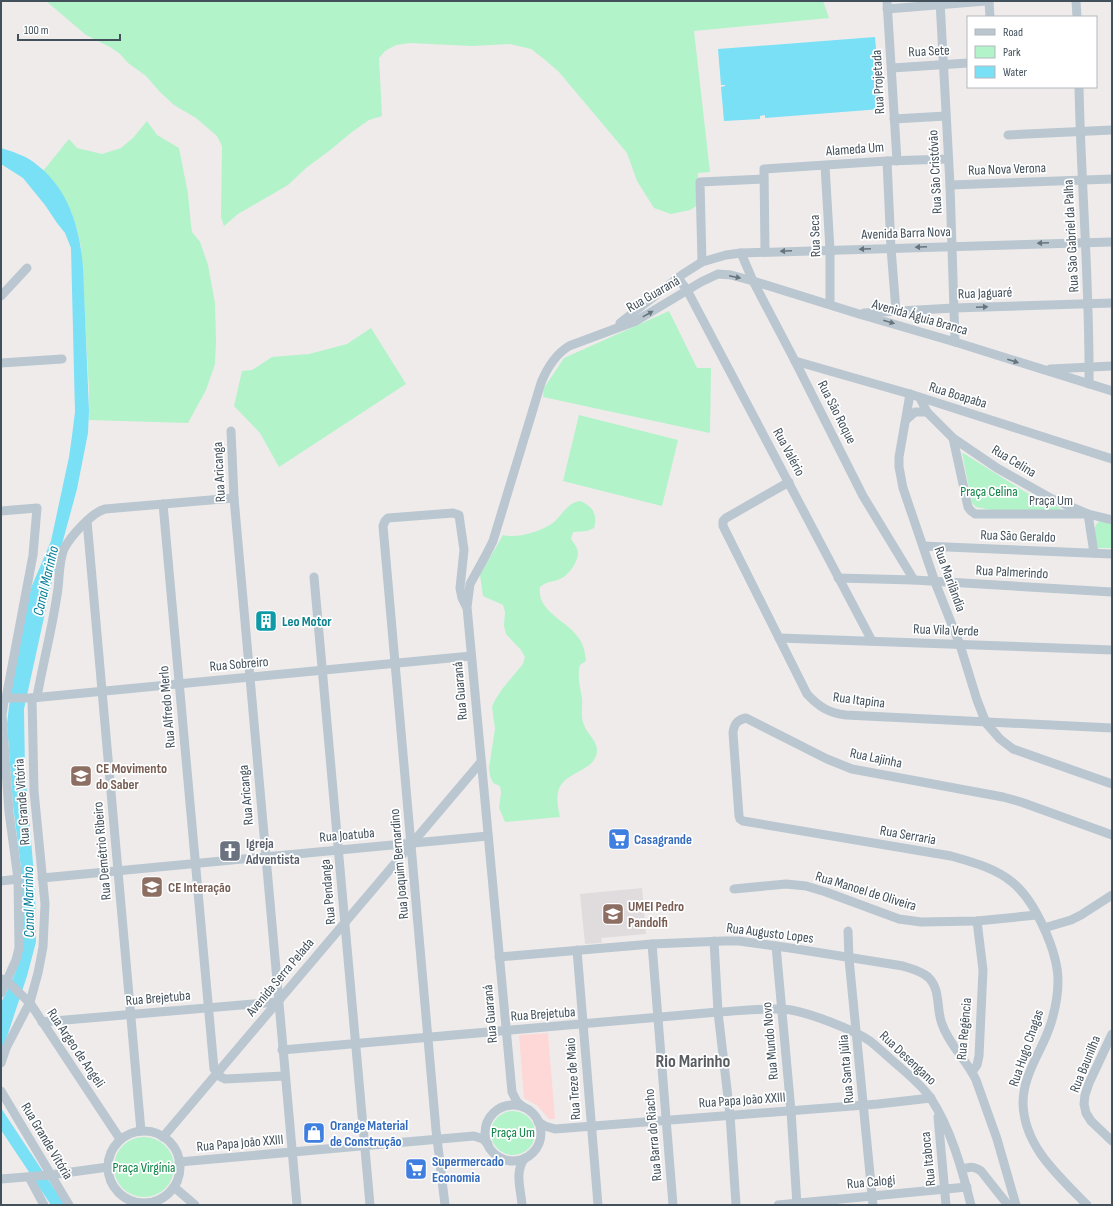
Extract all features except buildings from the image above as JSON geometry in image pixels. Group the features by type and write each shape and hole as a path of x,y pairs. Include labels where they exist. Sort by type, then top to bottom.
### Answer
{"street":[{"path":"887,5 988,1 990,16"},
{"path":"1076,1 1077,16"},
{"name":"Rua São Cristóvão","path":"940,3 950,185 955,342"},
{"name":"Rua Projetada","path":"887,5 897,161"},
{"name":"Rua Sete","path":"892,68 967,63"},
{"name":"Rua São Gabriel da Palha","path":"1079,88 1088,304 1090,366 1089,384"},
{"path":"894,119 946,116"},
{"path":"1008,134 1112,130"},
{"name":"Alameda Um","path":"764,179 764,169 887,161 948,159"},
{"path":"887,161 891,248 896,311"},
{"name":"Rua Seca","path":"825,166 830,250 830,304"},
{"path":"702,262 700,182 764,179 765,252"},
{"name":"Rua Nova Verona","path":"950,185 1112,179"},
{"name":"Avenida Barra Nova","path":"702,262 718,257 741,253 1112,242"},
{"name":"Rua São Roque","path":"741,253 752,280 795,361 863,496 914,580"},
{"path":"718,257 716,264 718,274"},
{"name":"Rua Guaraná","path":"600,335 620,323 678,278 702,262"},
{"path":"2,294 27,268"},
{"name":"Rua Guaraná","path":"523,1107 514,1099 511,1088 467,607 470,584 493,541 545,374 562,350 636,321 687,290 718,274"},
{"name":"Avenida Águia Branca","path":"718,274 752,280 1112,391"},
{"name":"Rua Valério","path":"678,278 687,290 872,641"},
{"name":"Rua Jaguaré","path":"859,314 954,308 1112,303"},
{"path":"1,363 62,359"},
{"name":"Rua Boapaba","path":"795,361 910,394 1112,458"},
{"path":"1045,370 1090,366 1112,366"},
{"name":"Rua Marilândia","path":"910,394 899,457 900,478 935,582 960,645 977,700 986,723 1000,739 1013,749 1110,785"},
{"name":"Rua Celina","path":"920,398 927,412 953,438 997,468 1052,499 1088,514 1112,520"},
{"path":"906,420 915,412 927,412"},
{"name":"Rua Aricanga","path":"231,431 234,498 284,1076 297,1205"},
{"name":"Praça Um","path":"953,438 968,507 970,511 975,514 1088,514"},
{"name":"Rua Itapina","path":"789,482 723,521 723,526 808,694 820,707 828,711 846,715 1112,728"},
{"name":"Rua Grande Vitória","path":"1,1063 38,973 43,947 45,918 34,791 32,698 58,594 62,556 69,541 87,521 102,510 234,498"},
{"name":"Rua Alfredo Merlo","path":"163,504 213,1066 216,1074"},
{"name":"Rua Grande Vitória","path":"1,511 37,508 34,555 3,703 5,813 18,879 19,948 16,960 1,993"},
{"name":"Rua Joaquim Bernardino","path":"445,1205 437,1138 383,526 388,518 453,513 459,515 464,550 460,588 462,598 467,607"},
{"path":"1088,514 1094,553"},
{"name":"Rua Demétrio Ribeiro","path":"87,521 140,1131"},
{"name":"Rua São Geraldo","path":"923,546 1112,554"},
{"name":"Rua Pendanga","path":"314,577 370,1205"},
{"name":"Rua Palmerindo","path":"838,578 914,580 1112,592"},
{"name":"Rua Vila Verde","path":"779,638 1112,650"},
{"name":"Rua Sobreiro","path":"3,703 32,698 471,656"},
{"name":"Rua Lajinha","path":"740,819 733,733 736,722 740,719 746,718 827,759 852,769 1021,802 1112,835"},
{"name":"Avenida Serra Pelada","path":"163,1137 481,762"},
{"name":"Rua Serraria","path":"740,819 743,821 967,860 1001,874 1012,882 1023,893 1044,928"},
{"name":"Rua Joatuba","path":"42,878 488,836"},
{"path":"1,881 18,879"},
{"name":"Rua Manoel de Oliveira","path":"734,889 774,884 796,885 821,890 899,919 921,922 977,921 1037,915"},
{"path":"1044,928 1081,915 1112,895"},
{"name":"Rua Regência","path":"977,921 983,970 979,1056 977,1065 972,1072 984,1100 997,1139 1016,1205"},
{"name":"Rua Hugo Chagas","path":"1044,928 1057,969 1058,991 1055,1010 1048,1033 1027,1078 1023,1102 1025,1116 1030,1135 1045,1161 1087,1205"},
{"name":"Rua Santa Júlia","path":"848,931 849,959 873,1200"},
{"path":"714,941 718,1012 730,1115 736,1205"},
{"name":"Rua Augusto Lopes","path":"499,956 652,944 739,941 849,959 903,966 921,972 928,977 933,984 936,992 939,1017 942,1027 972,1072"},
{"name":"Rua Barra do Riacho","path":"652,944 673,1205"},
{"name":"Rua Mundo Novo","path":"776,946 791,1110 797,1204"},
{"name":"Rua Treze de Maio","path":"577,950 590,1126 598,1205"},
{"name":"Rua Argeo de Angeli","path":"6,981 27,1000 120,1139"},
{"name":"Rua Brejetuba","path":"42,1022 278,1002"},
{"name":"Rua Brejetuba","path":"282,1050 583,1025 718,1012 782,1009"},
{"name":"Rua Desengano","path":"782,1009 810,1015 857,1034 870,1042 923,1089 931,1098 938,1110 948,1134 962,1169 971,1205"},
{"name":"Rua Baunilha","path":"1112,1034 1089,1083 1084,1104 1086,1113 1091,1121 1112,1141"},
{"path":"216,1074 225,1078 284,1076"},
{"path":"511,1088 508,1099 492,1115 486,1126 486,1135 491,1150 498,1156 510,1160 525,1158"},
{"name":"Rua Grande Vitória","path":"1,1091 48,1175 69,1205"},
{"name":"Rua Papa João XXIII","path":"538,1122 548,1128 555,1129 864,1105 931,1098"},
{"path":"499,1109 511,1105 523,1107 531,1112 538,1122 541,1130 540,1140"},
{"name":"Rua Itaboca","path":"938,1110 946,1205"},
{"name":"Rua Papa João XXIII","path":"470,1136 479,1133 486,1126"},
{"path":"522,1205 519,1175 520,1166 525,1158 534,1151 546,1133 555,1129"},
{"path":"140,1131 151,1132 163,1137 174,1148 179,1162 179,1175 174,1187 168,1194 145,1204 132,1201 124,1197 118,1192 110,1180 108,1160 111,1152 120,1139 140,1131"},
{"name":"Rua Papa João XXIII","path":"179,1162 470,1136 480,1137 488,1144"},
{"path":"510,1160 519,1175"},
{"path":"962,1169 976,1167 981,1171 1008,1205"},
{"path":"1,1179 108,1168"},
{"path":"30,1177 44,1205"},
{"path":"174,1187 195,1205"},
{"name":"Rua Calogi","path":"778,1205 873,1200 967,1187"}],"shaded area":[{"name":"UMEI Pedro Pandolfi","path":"642,888 646,934 601,938 602,943 585,944 580,894"},
{"path":"548,1033 555,1119 549,1119 538,1106 524,1098 519,1035"}],"green space":[{"path":"46,1 823,1 829,18 694,31 710,172 698,173 698,205 690,210 671,214 654,208 637,181 627,153 559,72 531,49 510,44 472,46 410,43 396,45 385,51 379,58 382,116 369,120 306,168 288,185 238,214 224,226 221,217 222,146 217,136 196,118 174,105 146,76 128,63 120,54 110,47 86,35"},
{"path":"147,121 157,135 179,148 188,194 192,232 200,242 208,265 215,303 215,364 206,390 188,423 89,420 89,390 81,247 71,211 43,171 69,139 77,148 102,154 121,148 133,138"},
{"path":"669,311 697,368 711,368 710,433 543,397 544,388 564,358"},
{"path":"371,328 406,384 279,467 260,433 234,406 242,371 252,370 272,357 309,354 347,344"},
{"path":"579,415 678,440 662,506 563,481"},
{"name":"Praça Celina","path":"962,453 1027,493 1060,508 1061,510 991,510 976,507 972,503"},
{"path":"580,501 591,508 595,515 594,528 587,531 573,532 571,539 578,552 574,565 563,577 540,587 540,596 548,610 575,633 585,652 586,661 580,665 579,674 582,698 582,718 585,728 596,744 597,752 595,758 586,768 562,783 557,799 560,817 505,822 499,808 501,793 500,786 493,783 489,768 495,729 492,707 503,688 523,664 525,657 521,650 506,634 504,626 505,612 503,605 483,596 480,575 503,535 515,536 537,531 554,522 568,506"},
{"path":"1100,521 1112,521 1112,548 1098,548 1095,537 1095,529 1097,523"},
{"name":"Praça Um","path":"509,1111 517,1111 529,1117 535,1129 535,1137 529,1149 517,1155 509,1155 497,1149 491,1137 491,1129 497,1117"},
{"name":"Praça Virgínia","path":"144,1137 160,1142 165,1146 169,1151 174,1167 169,1183 165,1188 160,1192 144,1197 128,1192 123,1188 119,1183 114,1167 119,1151 123,1146 128,1142"}],"water":[{"path":"875,37 881,109 765,118 765,115 760,116 760,119 724,121 721,87 725,85 721,85 718,49"},
{"name":"Canal Marinho","path":"1,148 17,153 32,161 44,171 55,182 70,208 79,238 83,268 89,411 88,433 77,489 52,581 24,709 25,769 35,887 36,942 27,976 1,1055 1,1003 20,960 21,868 13,805 7,724 11,689 31,588 51,541 69,457 75,412 71,248 65,233 23,178 1,164"},
{"path":"1,1108 65,1205 51,1205 1,1130"}],"place":[{"name":"Leo Motor","path":"266,621"},
{"name":"CE Movimento do Saber","path":"81,776"},
{"name":"Casagrande","path":"619,839"},
{"name":"Igreja Adventista","path":"230,851"},
{"name":"CE Interação","path":"152,887"},
{"name":"UMEI Pedro Pandolfi","path":"613,914"},
{"name":"Orange Material de Construção","path":"314,1133"},
{"name":"Supermercado Economia","path":"416,1169"}],"district":[{"name":"Rio Marinho","path":"693,1061"}]}
